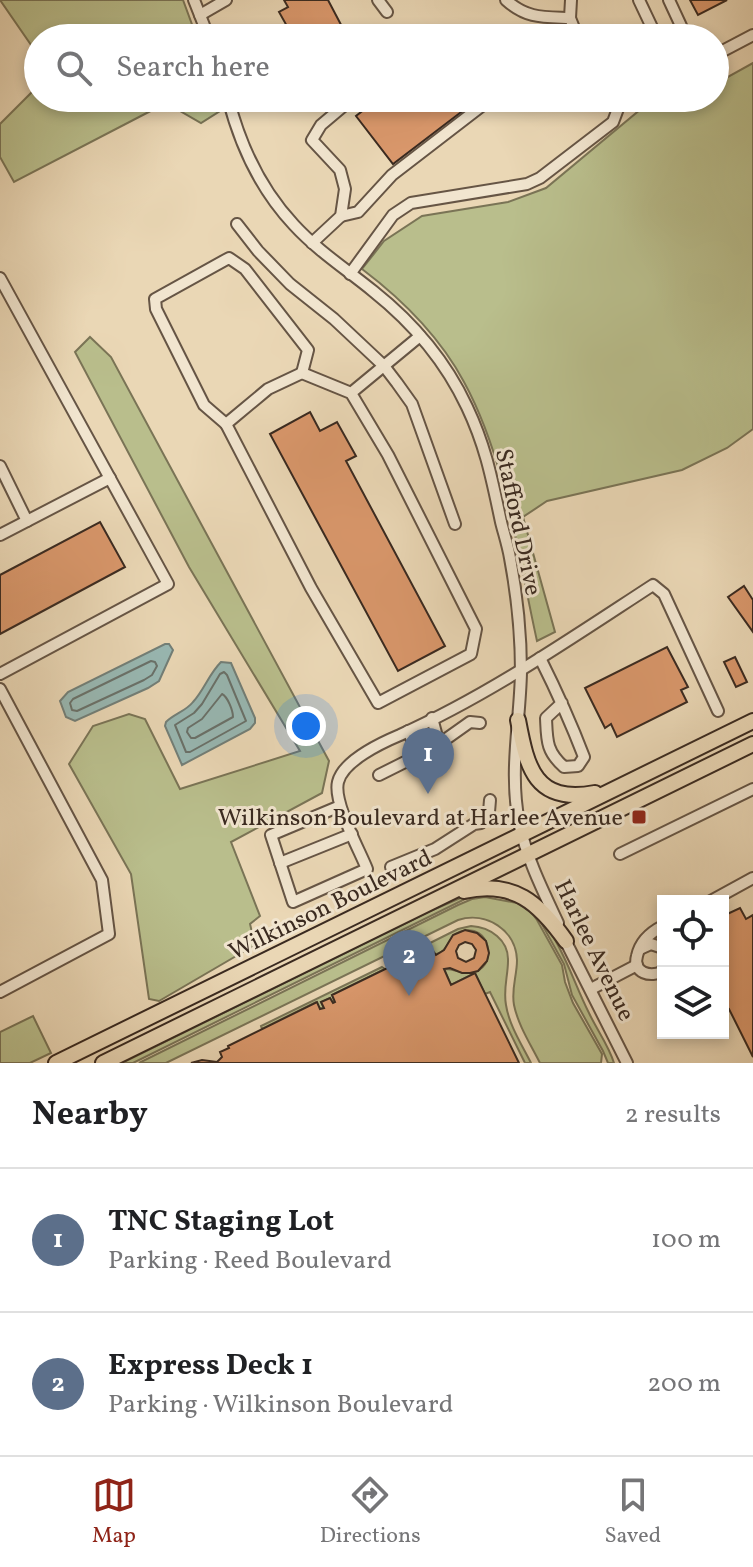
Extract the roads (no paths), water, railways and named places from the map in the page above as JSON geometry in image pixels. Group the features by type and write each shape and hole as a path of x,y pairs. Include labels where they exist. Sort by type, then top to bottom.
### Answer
{"main road":[{"path":"518,720 529,768 548,787 576,795 626,783"},
{"name":"Wilkinson Boulevard","path":"56,1063 753,721"},
{"name":"Wilkinson Boulevard","path":"103,1063 753,744"},
{"path":"437,898 475,888 491,887 517,893 538,907 566,941"},
{"path":"189,998 198,1016"}],"street":[{"path":"194,0 204,24"},
{"path":"200,15 226,0"},
{"path":"378,0 387,12"},
{"path":"506,0 534,17 570,18"},
{"path":"571,0 572,24"},
{"path":"639,0 652,24"},
{"path":"669,0 680,24"},
{"path":"729,48 753,35"},
{"name":"Stafford Drive","path":"232,112 258,176 292,224 397,312 435,355 467,406 489,465 510,556 518,608 521,672 515,796 529,854"},
{"path":"336,112 321,125 312,140 340,170 345,189 341,216"},
{"path":"312,243 341,216 358,212 392,175 474,112"},
{"path":"350,274 393,215 411,203 527,184 540,178 613,122 617,112"},
{"path":"237,224 290,284 334,319 384,366 412,404 455,524"},
{"path":"226,424 268,389 302,373 351,393 388,455 476,629 471,654 378,703 311,588 226,424 204,405 156,309 155,299 229,258 245,269 308,350 302,373"},
{"path":"0,278 168,584 0,674"},
{"path":"351,393 420,336"},
{"path":"0,466 27,521"},
{"path":"0,535 110,478"},
{"path":"340,806 271,835 293,902 367,869 340,806 338,783 347,766 384,742 521,672 653,585 664,594 718,711"},
{"path":"540,658 562,703 584,757 578,766 564,767 553,758 547,740 546,718 562,703"},
{"path":"0,689 102,880 109,934 0,992"},
{"path":"432,718 439,744 470,722 480,723"},
{"path":"379,775 419,755 408,731"},
{"path":"620,854 753,789"},
{"path":"391,867 435,849 474,824 481,823 489,812 490,800"},
{"path":"280,863 352,834"},
{"name":"Harlee Avenue","path":"529,854 566,941 627,1063"},
{"path":"722,895 753,878"},
{"path":"657,930 649,935 636,956 642,972 657,974"},
{"path":"639,950 651,944 657,946"},
{"path":"591,989 637,965"}],"water":[{"path":"165,644 173,650 159,681 75,721 66,717 60,701 68,692"},
{"path":"221,662 231,663 255,723 250,729 182,765 166,722 190,705"}],"place":[{"name":"TNC Staging Lot","path":"428,794"},
{"name":"Wilkinson Boulevard at Harlee Avenue","path":"639,817"},
{"name":"Express Deck 1","path":"409,996"}]}
